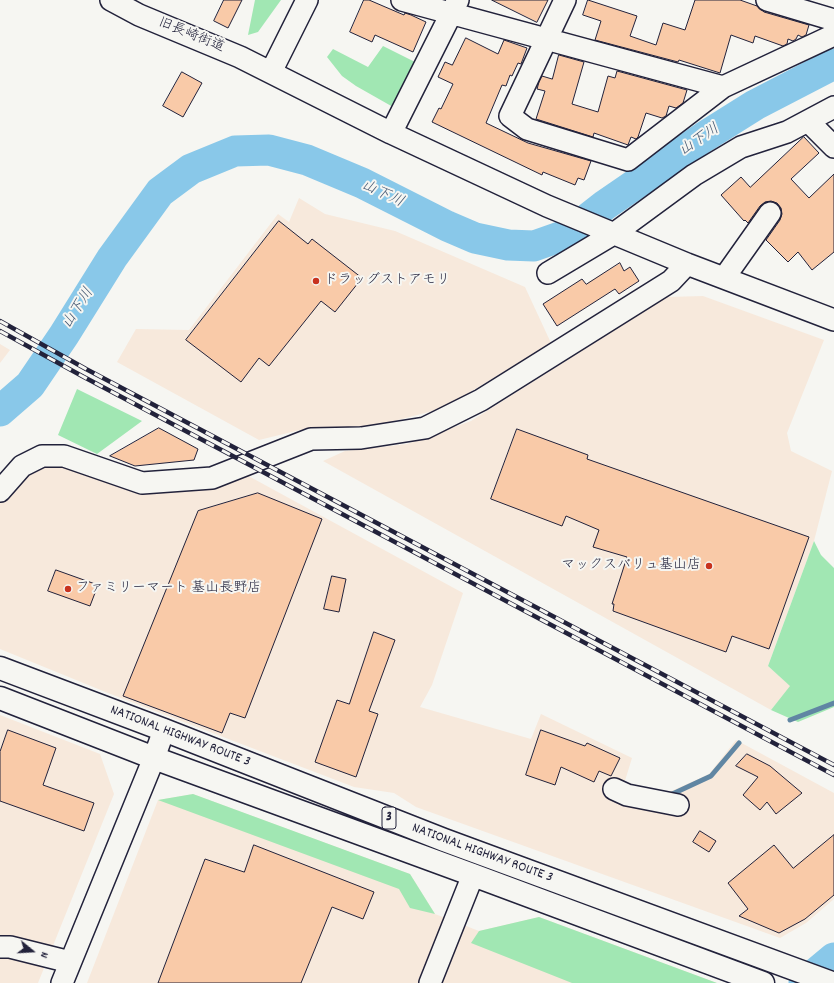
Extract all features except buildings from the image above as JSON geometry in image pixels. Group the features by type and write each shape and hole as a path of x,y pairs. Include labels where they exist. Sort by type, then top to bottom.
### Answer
{"highway":[{"name":"NATIONAL HIGHWAY ROUTE 3","path":"0,668 164,730 444,840 832,983"},
{"name":"NATIONAL HIGHWAY ROUTE 3","path":"0,698 154,758 473,875 752,981"}],"street":[{"name":"旧長崎街道","path":"111,0 139,15 240,57 391,133 547,206 687,264 834,320"},
{"path":"271,72 307,0"},
{"path":"402,0 455,7 546,38 723,87"},
{"path":"565,0 510,116 527,129 628,160 723,87 834,35"},
{"path":"767,0 834,20"},
{"path":"391,133 455,7"},
{"path":"548,273 694,174 741,147 787,132 834,107"},
{"path":"808,121 834,147"},
{"path":"724,278 770,213"},
{"path":"0,491 22,466 42,456 64,456 142,483 212,478 311,440 361,438 425,428 502,388 671,281 687,264"},
{"path":"62,983 164,730"},
{"path":"614,789 627,795 678,805"},
{"path":"430,983 473,875"},
{"path":"0,947 10,947 70,962"}],"shaded area":[{"path":"299,198 325,214 395,231 525,287 551,343 444,408 379,425 300,430 259,440 117,362 136,329 189,330 278,214 289,222"},
{"path":"703,296 824,340 787,433 791,451 832,471 814,541 768,666 791,686 771,710 323,461 345,451 407,444 471,421 667,297"},
{"path":"0,344 10,350 0,363"},
{"path":"51,462 137,491 243,473 463,593 432,685 420,707 531,739 541,714 632,758 624,784 667,793 709,774 736,740 834,793 834,899 806,923 780,938 416,807 394,793 354,787 108,693 0,649 0,500 33,468"},
{"path":"0,715 100,754 114,794 38,983 0,983"},
{"path":"193,794 410,874 435,914 479,931 539,917 717,983 87,983 158,800"}],"green space":[{"path":"255,0 281,0 258,32 248,35"},
{"path":"383,46 415,62 393,107 356,86 342,76 327,57 333,49 368,67"},
{"path":"77,389 142,421 97,454 58,435"},
{"path":"814,541 821,555 834,568 834,707 798,722 771,710 790,686 768,666"},
{"path":"193,794 410,874 435,914 410,908 399,889 158,800"},
{"path":"539,917 717,983 572,983 471,943 479,931"}],"waterway":[{"name":"山下川","path":"0,411 30,385 64,335 112,258 160,192 191,169 235,151 269,150 307,160 362,183 447,226 475,238 508,245 534,246 568,234 605,205 704,137 755,105 834,64"},
{"path":"790,720 834,703"},
{"path":"668,796 711,776 739,743"},
{"path":"804,983 834,958"}],"railway":[{"path":"0,321 86,369 834,765"},
{"path":"0,331 834,775"}],"place":[{"name":"ドラッグストアモリ","path":"316,281"},
{"name":"マックスバリュ基山店","path":"709,566"},
{"name":"ファミリーマート 基山長野店","path":"68,589"}]}
